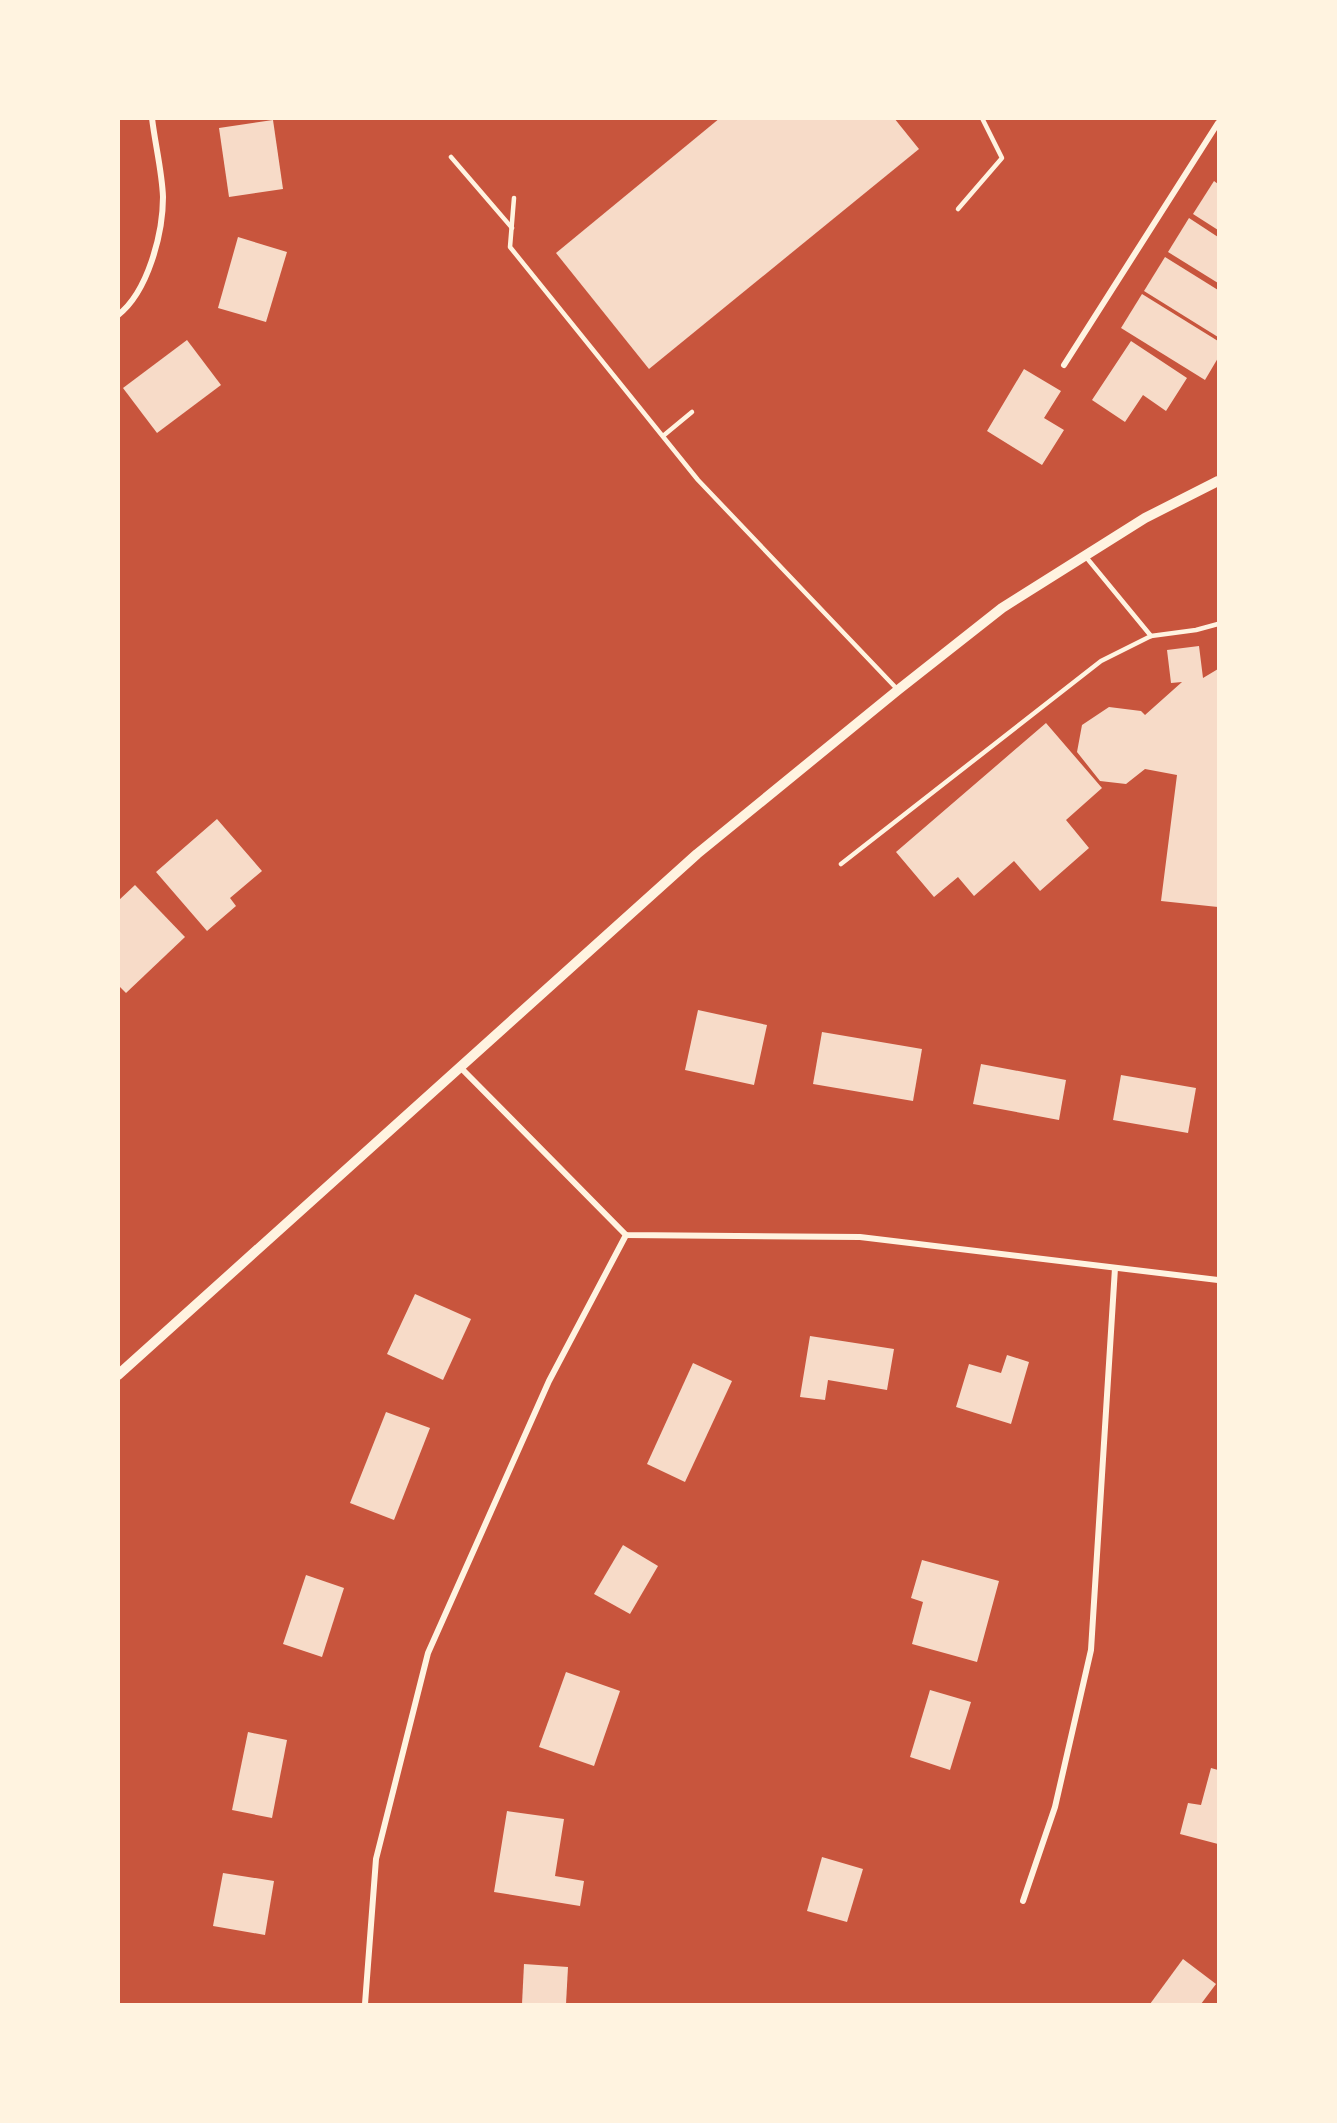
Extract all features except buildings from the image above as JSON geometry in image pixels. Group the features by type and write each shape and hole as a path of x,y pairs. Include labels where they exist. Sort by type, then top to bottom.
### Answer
{"street":[{"path":"118,315 135,297 147,273 157,242 163,197 152,118"},
{"path":"1064,365 1218,123"},
{"path":"118,1375 697,854 898,690 1002,608 1145,518 1218,481"},
{"path":"459,1067 626,1235 860,1237 1218,1280"},
{"path":"365,2004 376,1859 428,1653 549,1382 626,1235"},
{"path":"1023,1902 1055,1808 1091,1650 1116,1268"}],"lane":[{"path":"958,209 1002,158 982,118"},
{"path":"451,157 512,228"},
{"path":"514,198 510,247 698,480 898,690"},
{"path":"663,436 692,412"},
{"path":"1084,555 1151,636"},
{"path":"841,864 1101,661 1151,636 1196,630 1218,624"}]}
